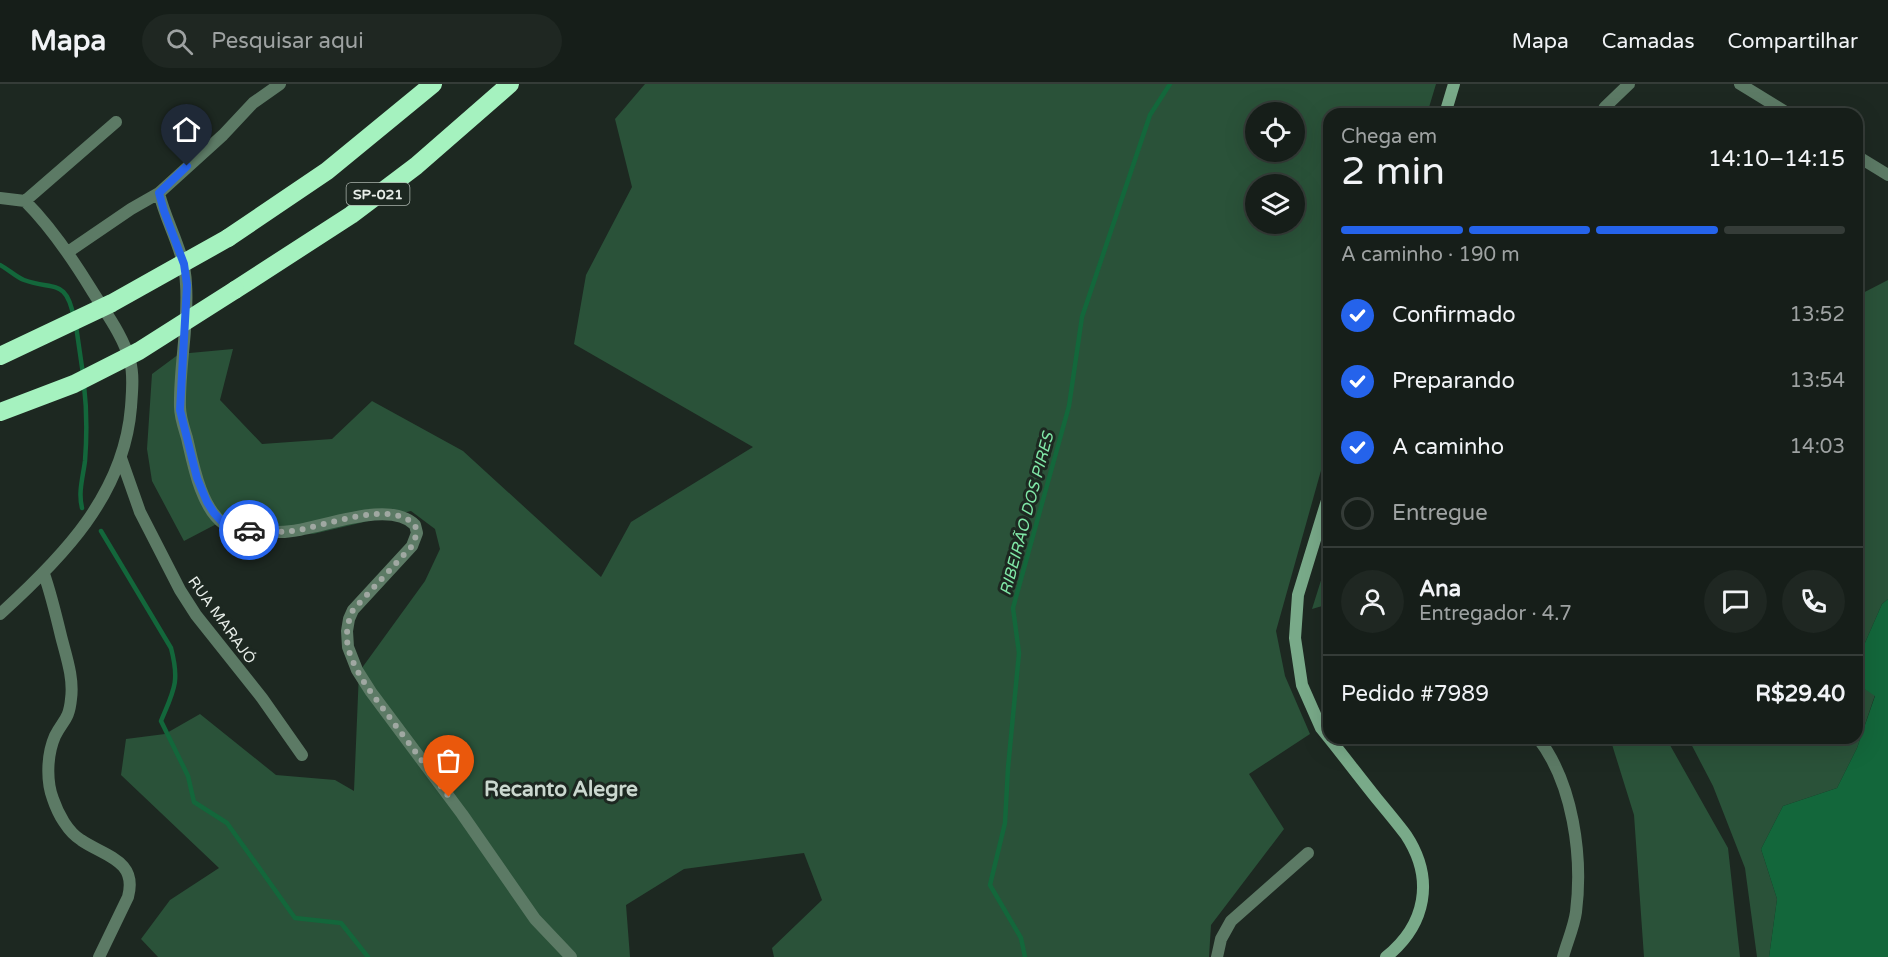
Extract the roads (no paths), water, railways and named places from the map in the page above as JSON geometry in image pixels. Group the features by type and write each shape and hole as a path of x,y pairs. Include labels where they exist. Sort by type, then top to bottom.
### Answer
{"highway":[{"name":"SP-021","path":"0,356 112,303 228,238 327,171 433,84"},
{"name":"SP-021","path":"0,412 74,384 139,351 235,290 351,215 416,166 510,84"}],"street":[{"path":"68,252 131,209 159,193 223,135 253,103 280,84"},
{"path":"1447,108 1454,84"},
{"path":"1604,108 1629,84"},
{"path":"1740,84 1779,108"},
{"path":"25,201 116,122"},
{"path":"1863,160 1888,175"},
{"path":"159,193 184,264 187,285 180,410 197,478 207,502 225,525 238,529 293,531 362,516 389,515 404,518 415,525 417,533 412,546 353,610 347,631 351,656 371,692 462,814 535,919 571,957"},
{"path":"0,198 25,201 68,252 120,335 130,362 132,389 128,429 121,458 96,508 68,547 44,574 0,614"},
{"name":"RUA MARAJÓ","path":"121,458 140,512 185,598 262,698 302,755"},
{"path":"1323,514 1298,595 1295,638 1302,685 1323,730"},
{"path":"44,574 70,669 72,696 68,716 55,736 49,760 53,799 68,829 80,840 125,867 130,884 124,907 99,957"},
{"path":"1334,744 1406,836 1421,866 1422,896 1416,922 1399,946 1386,957"},
{"path":"1542,744 1568,797 1579,865 1576,914 1563,957"},
{"path":"1217,957 1221,939 1231,921 1308,853"}],"waterway":[{"name":"RIBEIRÃO DOS PIRES","path":"1025,957 1021,938 990,885 1005,823 1019,653 1013,608 1069,406 1082,317 1150,115 1170,84"},
{"path":"0,265 24,280 63,291 71,305 74,318"},
{"path":"76,326 83,374"},
{"path":"82,508 81,490 86,432 84,385"},
{"path":"101,531 171,648 175,669 174,686 161,721 188,776 194,802 227,823 295,918 341,923 368,957"}],"district":[{"name":"Recanto Alegre","path":"561,789"}]}
